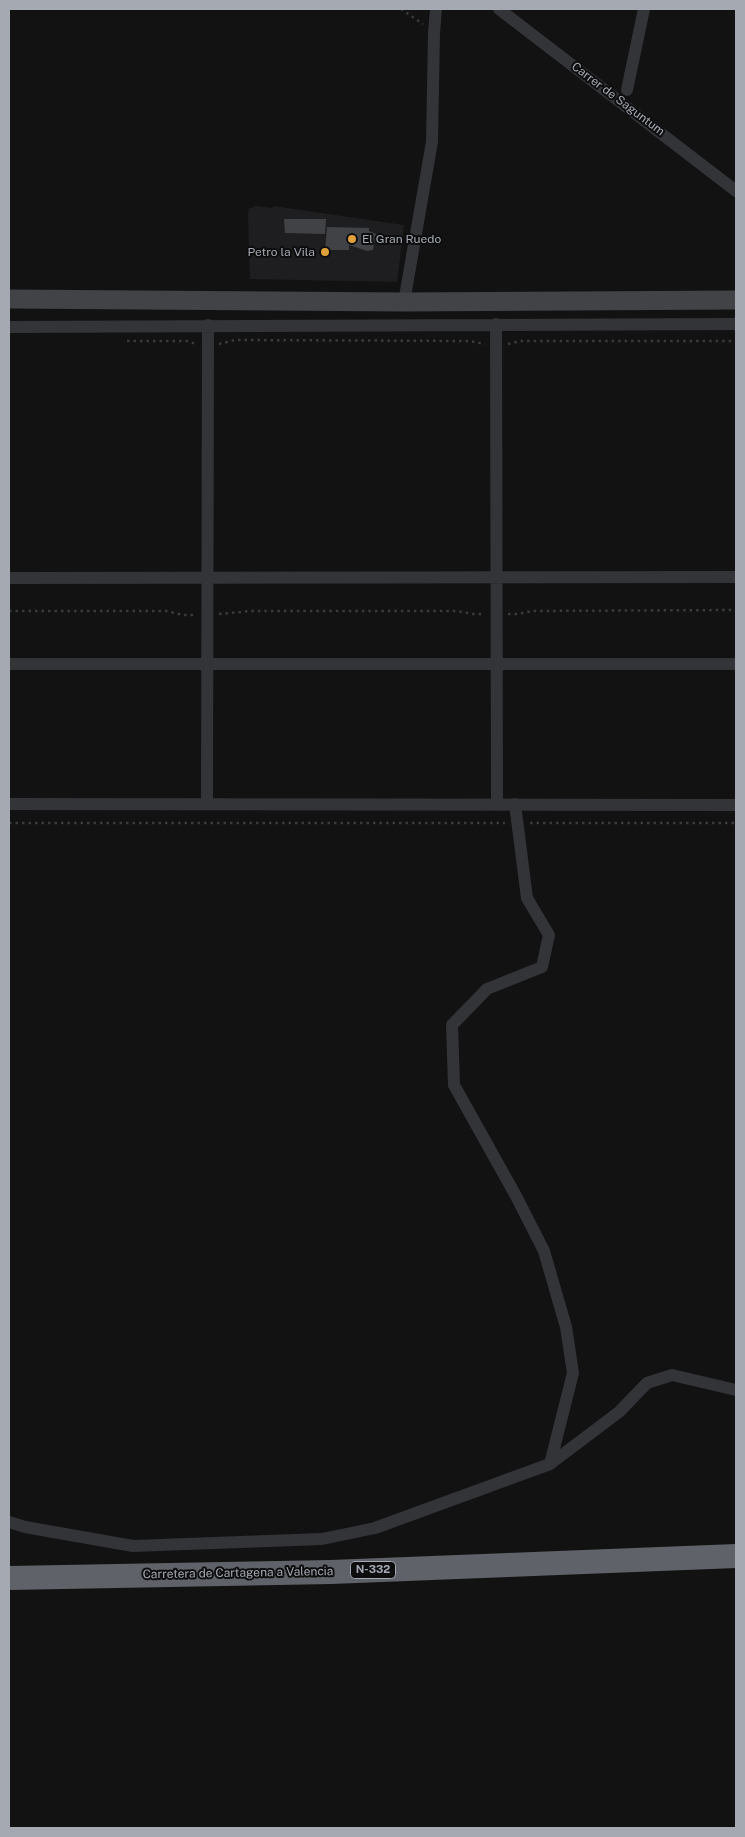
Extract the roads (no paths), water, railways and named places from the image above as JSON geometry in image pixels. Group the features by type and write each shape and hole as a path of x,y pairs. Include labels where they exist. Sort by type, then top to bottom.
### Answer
{"highway":[{"name":"Carretera de Cartagena a Valencia","path":"9,1578 331,1572 736,1556"}],"main road":[{"path":"9,299 404,302 736,300"}],"street":[{"path":"404,302 432,142 436,9"},
{"name":"Carrer de Saguntum","path":"499,9 736,190"},
{"path":"626,90 644,9"},
{"path":"496,324 497,805"},
{"path":"9,326 736,324"},
{"path":"207,804 208,325"},
{"path":"9,578 736,576"},
{"path":"9,664 736,664"},
{"path":"9,804 736,805"},
{"path":"516,804 528,898 549,935 542,967 487,989 452,1025 454,1085 516,1196 544,1251 566,1327 573,1373 550,1464"},
{"path":"9,1522 25,1527 133,1546 322,1539 375,1528 550,1464 619,1412 647,1383 672,1375 736,1390"}],"place":[{"name":"El Gran Ruedo","path":"352,239"},
{"name":"Petro la Vila","path":"325,252"}]}
